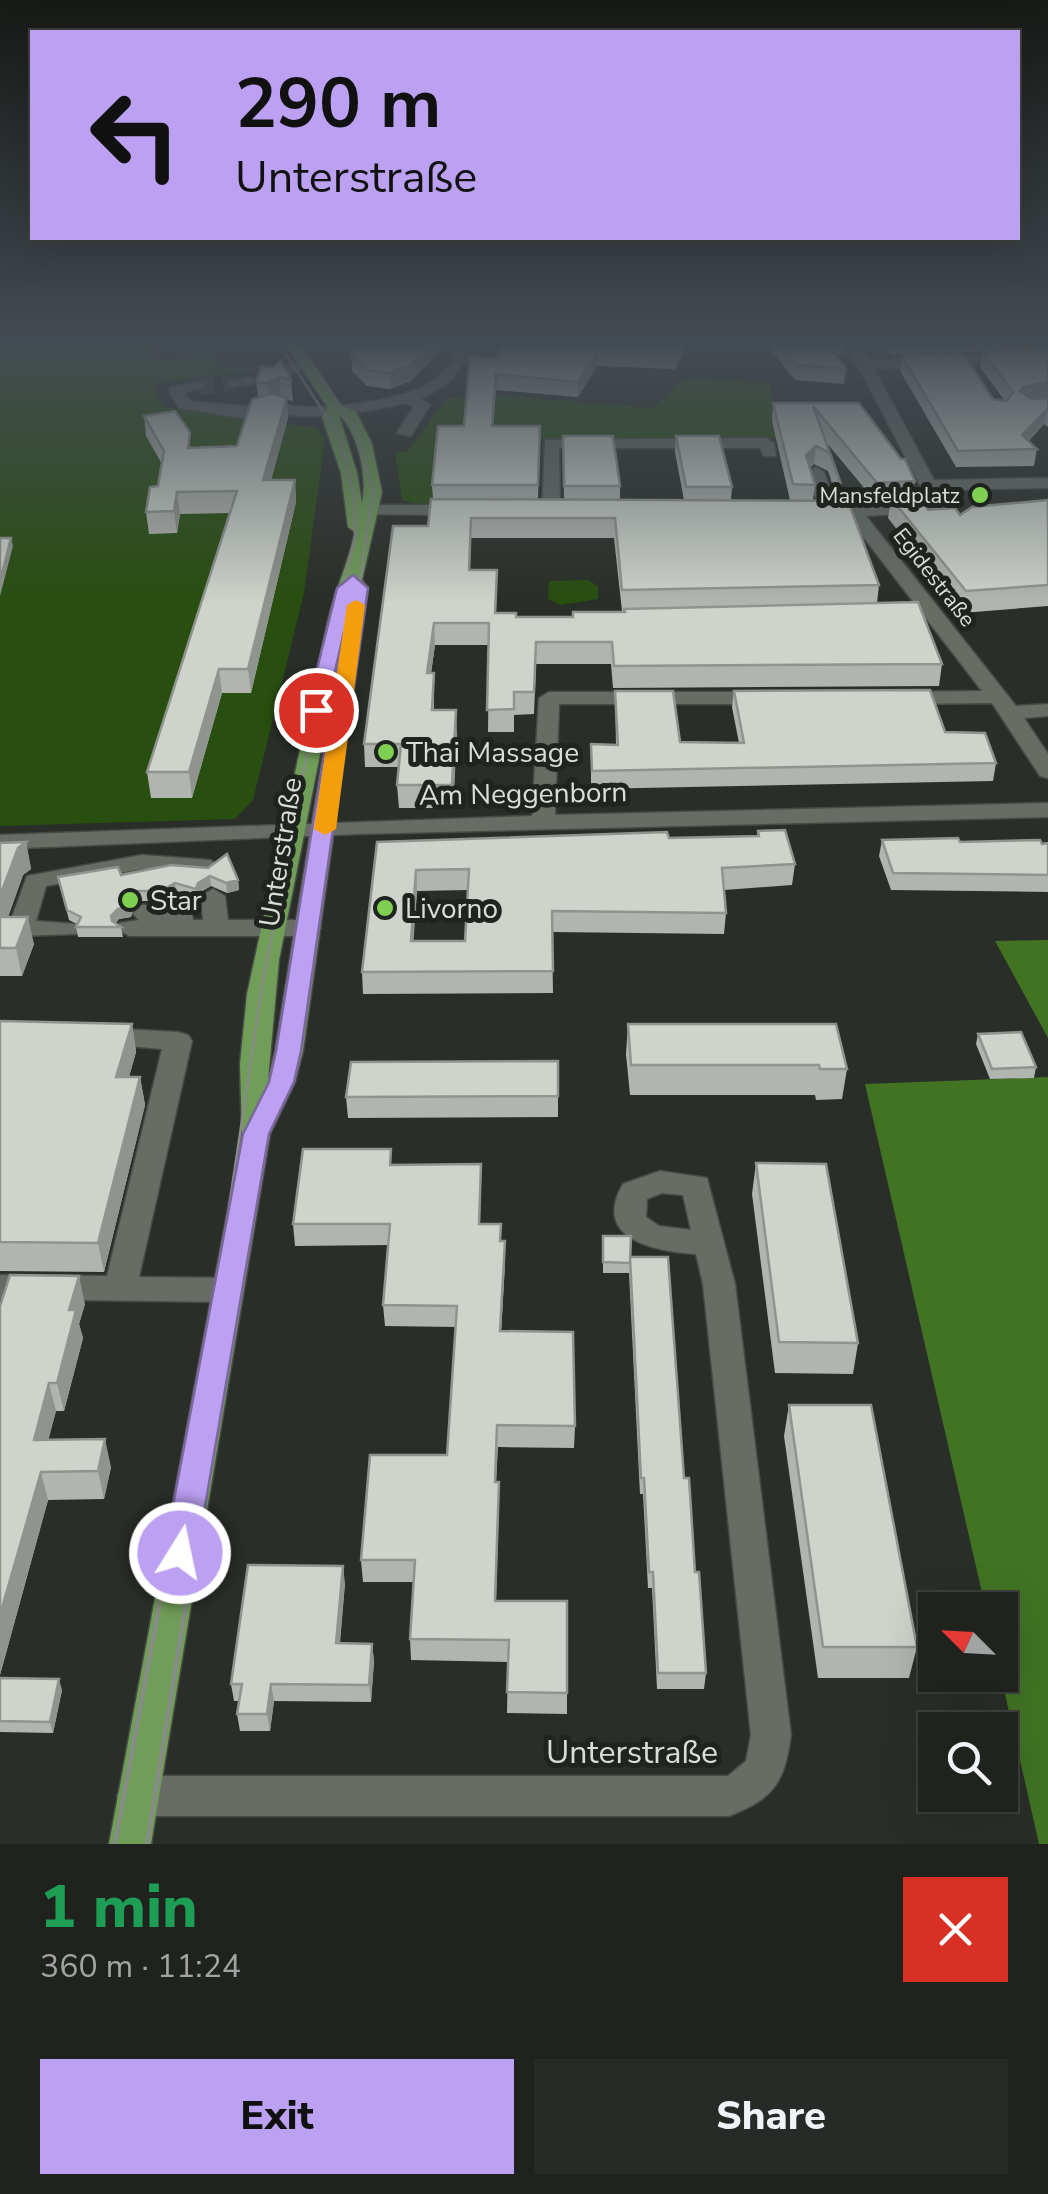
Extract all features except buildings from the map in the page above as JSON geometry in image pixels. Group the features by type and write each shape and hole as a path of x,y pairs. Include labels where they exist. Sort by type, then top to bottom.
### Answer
{"main road":[{"name":"Unterstraße","path":"256,1134 250,1082 273,927 324,672 359,554 361,510 337,431"},
{"name":"Unterstraße","path":"130,1844 256,1134 281,1082 325,829 360,588 353,580"}],"street":[{"path":"790,510 940,508 899,431"},
{"path":"551,510 550,443 633,448 766,443 770,453"},
{"path":"816,472 828,510"},
{"path":"928,486 1048,483"},
{"path":"361,510 486,510"},
{"name":"Egidestraße","path":"853,512 924,615 1003,705 1048,772"},
{"path":"543,823 549,698 790,698"},
{"path":"875,698 1048,710"},
{"name":"Am Neggenborn","path":"0,842 292,830 1048,810"},
{"path":"90,871 97,838"},
{"path":"67,928 21,928 36,881 90,871 210,867"},
{"path":"213,896 216,926"},
{"path":"137,919 180,916 216,926 308,928"},
{"path":"75,1037 178,1041 120,1290"},
{"name":"Unterstraße","path":"138,1796 729,1796 753,1787 766,1767 771,1736 719,1284 710,1243 696,1186 650,1183 634,1192 627,1206 630,1220 644,1233 710,1243"},
{"path":"0,1287 227,1290"}],"green space":[{"path":"0,431 319,431 325,439 304,593 253,800 235,819 0,826"},
{"path":"423,431 782,431 784,438 504,439 503,504 422,505 402,500 395,453 408,451"},
{"path":"588,580 598,586 598,599 560,605 548,599 549,581"},
{"path":"1048,940 1048,1038 995,941"},
{"path":"1048,1077 1048,1844 1039,1844 1018,1751 1018,1712 1009,1712 1005,1692 1018,1692 1018,1592 982,1592 865,1084"}],"tram line":[{"path":"214,1308 262,986 309,743 355,536 354,496 336,431"},
{"path":"233,1308 253,1199 289,1051 373,492 356,431"},
{"path":"115,1844 215,1305"},
{"path":"147,1844 234,1305"}],"slow traffic":[{"path":"325,829 356,605"}],"place":[{"name":"Mansfeldplatz","path":"980,495"},
{"name":"Thai Massage","path":"386,752"},
{"name":"Star","path":"130,900"},
{"name":"Livorno","path":"385,908"}],"route":[{"path":"180,1553 256,1134 281,1082 289,1051 360,588 353,580 346,588 316,710"}]}
